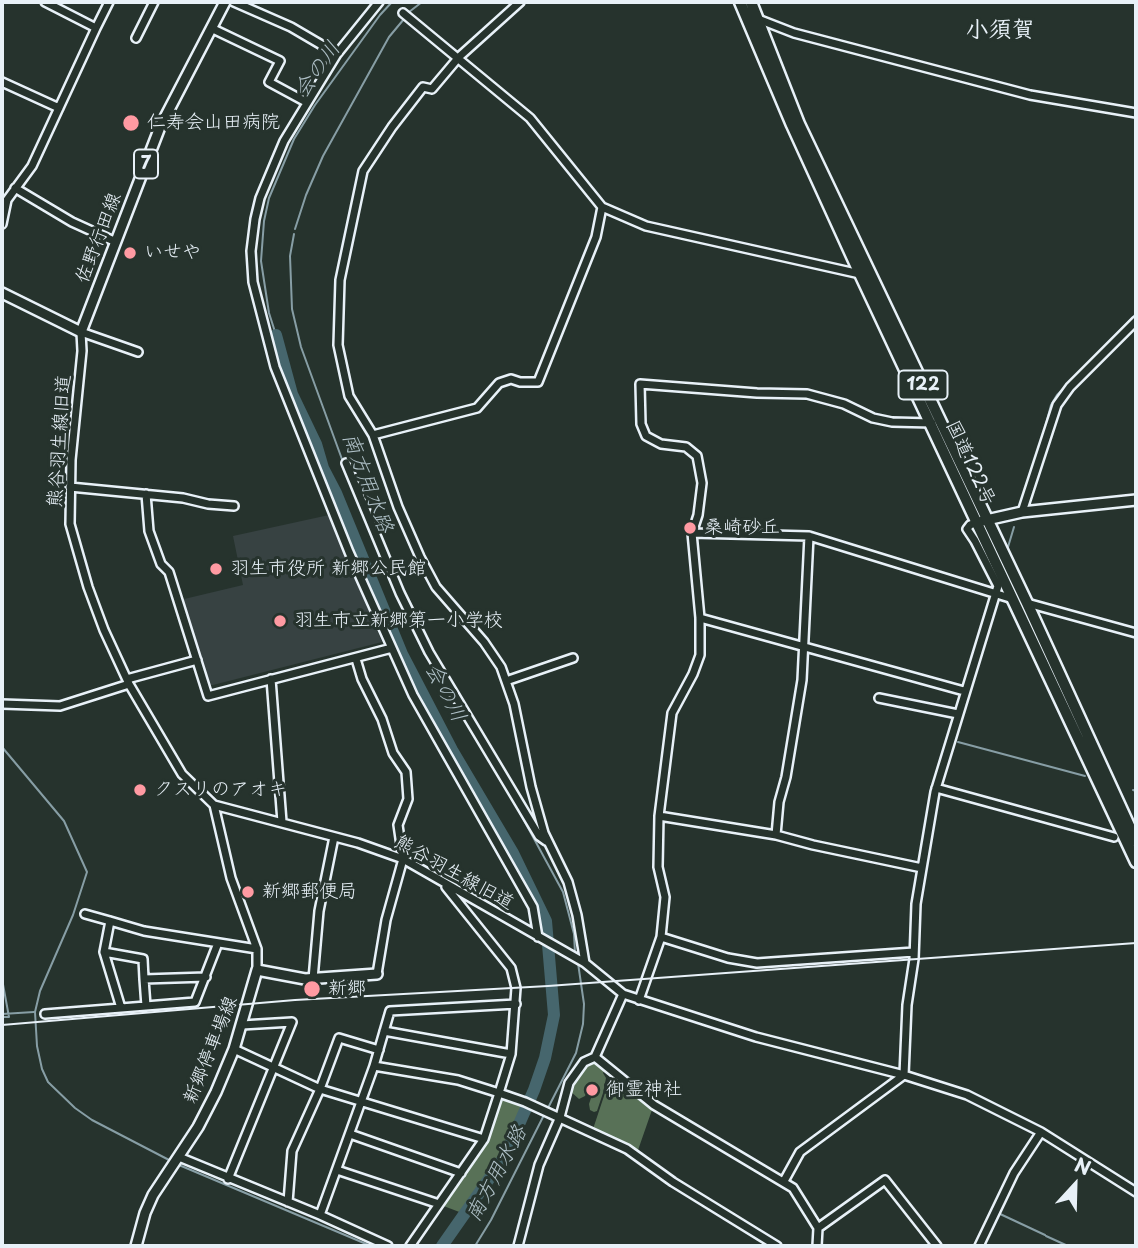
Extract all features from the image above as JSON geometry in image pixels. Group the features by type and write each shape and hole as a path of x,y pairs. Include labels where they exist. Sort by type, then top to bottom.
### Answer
{"highway":[{"name":"国道122号","path":"751,2 799,124 982,521 1013,599 1136,862"},
{"name":"国道122号","path":"742,6 792,125 860,274 932,423 1027,603 1136,841"}],"main road":[{"name":"佐野行田線","path":"81,332 160,127 225,2"},
{"path":"733,2 757,19"},
{"path":"3,296 81,332"},
{"path":"982,521 1022,512 1136,500"},
{"path":"257,970 296,979 377,974"},
{"name":"新郷停車場線","path":"136,1246 149,1203 206,1112 234,1049 257,970"}],"street":[{"path":"45,2 96,28"},
{"path":"2,223 4,206 32,166 109,2"},
{"path":"136,38 154,2"},
{"path":"234,2 290,27 337,54"},
{"path":"379,2 337,54 284,141 260,198 251,251 253,282 275,367 349,552 413,695 533,907 538,937"},
{"path":"520,2 458,57 432,89 423,87 363,171 340,280 338,345 349,396 373,435 398,508 420,557 436,587 484,642 501,667 520,727 531,787 548,842 571,893 585,963"},
{"path":"403,13 530,118 602,207 646,226 860,274"},
{"path":"757,19 794,33 1017,92 1136,113"},
{"path":"211,28 280,61 269,82 306,102"},
{"path":"2,82 59,108"},
{"path":"15,188 72,222 116,242"},
{"path":"373,435 477,408 499,383 511,379 520,383 538,382 596,237 602,207"},
{"path":"1022,512 1056,405 1070,387 1136,321"},
{"path":"81,332 138,352"},
{"name":"熊谷羽生線旧道","path":"81,332 82,351 70,487 72,538 104,630 128,682 178,768 214,805 282,822 403,859 585,963 623,994 756,1037 967,1095 1041,1132 1136,1192"},
{"path":"639,1000 661,937 665,897 658,867 659,816 672,713 700,655 700,618 692,533 698,515 702,483 697,456 686,447 660,444 646,436 641,424 640,384 807,394 844,404 873,418 892,422 932,423"},
{"path":"346,463 400,593 429,652 539,836 548,842"},
{"path":"70,487 234,506"},
{"path":"146,494 149,531 161,564 169,572 208,696 392,648"},
{"path":"783,1181 800,1152 904,1076 916,904 936,788 998,586 967,529 970,525 982,521"},
{"path":"692,533 809,536 1013,599"},
{"path":"776,835 779,802 786,777 802,680 809,536"},
{"path":"1027,603 1136,633"},
{"path":"700,618 964,691"},
{"path":"506,681 573,658"},
{"path":"356,659 362,679 382,719 393,753 406,772 408,799 398,825 403,859 386,920 377,974"},
{"path":"2,704 60,706 197,660"},
{"path":"271,679 282,822"},
{"path":"879,698 958,714"},
{"path":"936,788 1114,837"},
{"path":"214,805 231,878 257,949 257,970"},
{"path":"659,816 776,835 922,868"},
{"path":"313,979 319,911 334,837"},
{"path":"410,1246 484,1139 511,1054 516,1004 516,988 511,968 442,882"},
{"path":"85,914 145,930 257,949"},
{"path":"110,922 104,952 121,1008"},
{"path":"661,937 728,958 757,963 914,952"},
{"path":"45,1014 195,1002 218,943"},
{"path":"104,952 143,959 146,1006"},
{"path":"144,979 206,977"},
{"path":"518,1246 539,1165 560,1117 569,1083 584,1062 595,1057 623,994"},
{"path":"320,1215 374,1066 390,1012 516,1004"},
{"path":"228,1179 292,1022 242,1025"},
{"path":"384,1031 511,1054"},
{"path":"288,1202 292,1151 339,1038 379,1049"},
{"path":"234,1049 320,1089 484,1139"},
{"path":"595,1057 654,1105 793,1188 818,1228 817,1246"},
{"path":"374,1066 458,1080 528,1103 560,1117 627,1149 673,1182 777,1246"},
{"path":"979,1246 1014,1173 1041,1132"},
{"path":"350,1134 461,1173"},
{"path":"179,1157 388,1246"},
{"path":"337,1170 439,1204"},
{"path":"818,1228 885,1180 937,1246"}],"shaded area":[{"name":"羽生市立新郷第一小学校","path":"329,515 382,642 205,687 180,600 243,585 233,536"}],"green space":[{"path":"595,1061 605,1070 603,1073 606,1078 597,1111 594,1112 590,1110 589,1104 597,1093 597,1086 590,1084 585,1096 579,1099 570,1091 586,1064"},
{"path":"625,1086 653,1107 637,1153 593,1129 606,1090 621,1092"},
{"path":"499,1095 524,1103 507,1146 462,1213 441,1205 485,1139"}],"waterway":[{"name":"会の川","path":"276,335 269,313 261,261 269,198 294,139 315,105 392,2"},
{"name":"南方用水路","path":"409,12 422,2"},
{"name":"南方用水路","path":"295,229 323,156 389,37 404,19"},
{"name":"南方用水路","path":"294,234 290,256 292,309 301,347 343,462"},
{"path":"1041,443 1051,405 1057,395 1136,314"},
{"name":"会の川","path":"276,335 292,394 316,444 323,468 336,493 402,654 452,750 513,853 546,921 554,1015 545,1058 505,1156 442,1246"},
{"name":"南方用水路","path":"348,477 373,537"},
{"path":"1008,547 1014,527"},
{"name":"南方用水路","path":"399,600 425,651"},
{"path":"966,679 986,612"},
{"name":"南方用水路","path":"427,656 435,669"},
{"path":"958,742 1085,776"},
{"path":"2,747 64,821 87,872 73,915 40,991 35,1012 37,1046 42,1069 48,1082 75,1108 92,1120 171,1161"},
{"name":"南方用水路","path":"508,791 563,892 574,934 575,953"},
{"name":"南方用水路","path":"548,1108 576,1053 583,1024 584,1004 578,963"},
{"path":"2,979 9,1017 2,1017"},
{"path":"2,1014 34,1012"},
{"name":"南方用水路","path":"475,1246 544,1115"},
{"path":"179,1165 371,1246"},
{"path":"998,1213 1045,1235"},
{"path":"1046,1236 1068,1246"}],"railway":[{"path":"2,1025 295,1000 548,986 1136,943"}],"place":[{"name":"仁寿会山田病院","path":"131,123"},
{"name":"いせや","path":"130,253"},
{"name":"桑崎砂丘","path":"690,528"},
{"name":"羽生市役所 新郷公民館","path":"216,569"},
{"name":"羽生市立新郷第一小学校","path":"280,621"},
{"name":"クスリのアオキ","path":"140,790"},
{"name":"新郷郵便局","path":"248,892"},
{"name":"新郷","path":"312,989"},
{"name":"御霊神社","path":"592,1090"}],"district":[{"name":"小須賀","path":"1000,31"}]}
